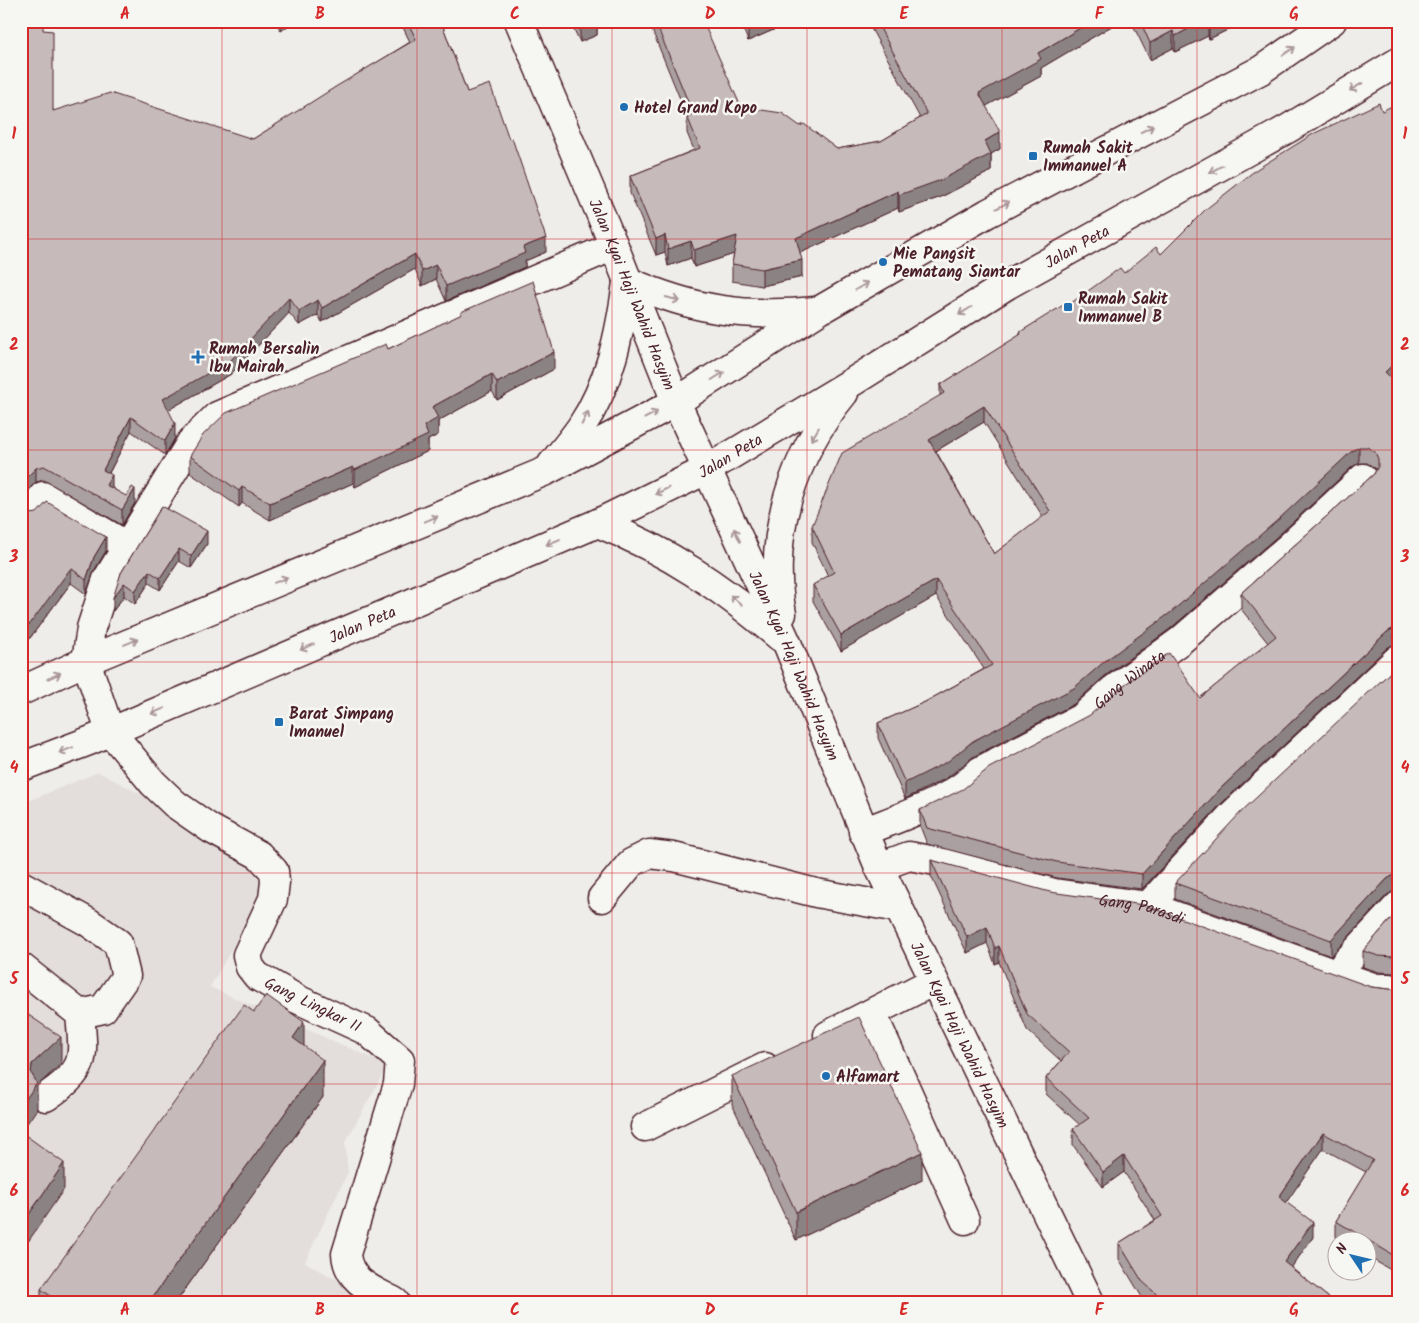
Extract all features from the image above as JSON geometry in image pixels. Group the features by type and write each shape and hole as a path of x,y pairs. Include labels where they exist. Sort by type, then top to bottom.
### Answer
{"main road":[{"name":"Jalan Kyai Haji Wahid Hasyim","path":"519,21 614,246 676,402 787,642 879,867 1090,1302"},
{"path":"21,691 86,661 546,471 676,402 820,310 988,213 1260,70 1332,21"},
{"name":"Jalan Peta","path":"21,767 110,731 598,522 706,470 854,381 1007,285 1289,128 1398,62"},
{"path":"86,661 91,628 107,579 191,442 216,416 614,246"},
{"path":"546,471 582,426 608,374 620,330 628,281 665,297 704,308 742,313 771,314 820,310"},
{"path":"787,642 778,593 779,542 788,492 804,452 826,415 854,381"},
{"name":"Gang Winata","path":"864,832 911,814 970,782 980,771 1082,717 1114,689 1180,641 1298,539 1363,478"},
{"path":"21,508 30,513 43,496 127,546"},
{"path":"598,522 636,538 672,557 732,596 787,642"},
{"path":"1148,906 1232,815 1398,659"},
{"name":"Gang Lingkar II","path":"86,661 110,731 153,784 175,804 211,829 259,856 274,870 275,882 272,899 247,955 250,967 257,976 297,999 367,1031 400,1060 398,1084 346,1254 347,1265 352,1275 362,1284 396,1302"},
{"path":"602,898 631,862 650,854 674,857 816,892 898,908"},
{"name":"Gang Parasdi","path":"879,867 909,856 941,862 1054,893 1148,906 1376,988 1389,988 1398,991"},
{"path":"21,885 88,922 118,943 126,976 103,1009 80,1014"},
{"path":"1338,975 1398,906"},
{"path":"21,967 80,1014 84,1054 76,1071 64,1084 46,1096"},
{"path":"645,1126 934,981"},
{"path":"872,1013 965,1220"}],"shaded area":[{"path":"98,772 280,865 210,987 388,1065 345,1143 348,1172 305,1262 377,1302 21,1302 21,804"}],"building":[{"path":"21,21 43,21 43,30 53,31 53,111 110,93 253,139 416,39 407,21 441,21 467,92 490,84 509,139 512,138 546,238 523,247 525,253 446,286 436,265 422,271 415,254 322,308 318,300 299,311 289,298 231,360 163,399 175,423 165,441 131,417 103,470 112,475 106,485 126,496 132,487 135,489 122,510 44,466 36,468 25,479 21,480"},
{"path":"577,21 594,21 580,27"},
{"path":"655,21 690,21 704,24 741,107 782,113 800,126 804,124 837,149 881,141 927,114 876,21 1092,21 1038,53 1041,59 979,93 1000,132 985,141 991,154 941,180 899,195 898,191 796,238 802,260 762,269 732,264 737,236 694,250 691,241 668,249 665,235 656,239 630,176 700,148 687,116 693,114"},
{"path":"1140,21 1204,21 1175,36 1173,31 1150,43"},
{"path":"1379,103 1382,111 1398,103 1398,360 1385,372 1398,385 1398,628 1387,632 1221,788 1142,874 1057,862 927,828 920,810 963,789 989,768 1090,715 1124,685 1169,653 1200,698 1276,636 1241,593 1374,474 1378,466 1378,459 1375,452 1367,447 1359,447 1352,451 1280,518 1170,613 1105,661 1074,688 973,741 947,762 905,783 878,723 925,702 992,665 936,580 841,635 813,585 834,572 812,526 842,453 944,393 940,385 1065,304 1067,306 1120,268 1124,273 1156,247 1161,254 1206,209 1257,169 1313,134","holes":["984,406 1050,511 994,554 929,440"]},
{"path":"533,281 554,352 497,383 492,374 432,407 438,418 424,426 428,435 355,470 353,467 270,503 242,487 239,491 190,456 203,435 226,413 386,344 388,349 462,314 461,312"},
{"path":"47,502 106,537 94,557 86,580 71,568 30,624 21,630 21,511 30,514 37,513"},
{"path":"162,506 207,531 191,556 179,549 160,578 149,571 135,591 124,583 113,598 121,573"},
{"path":"1398,665 1398,875 1387,879 1331,940 1175,883 1243,810"},
{"path":"931,860 1050,892 1144,905 1371,987 1398,990 1398,1258 1376,1245 1376,1230 1351,1230 1336,1221 1373,1160 1323,1133 1279,1197 1313,1222 1284,1262 1334,1302 1165,1302 1142,1281 1119,1243 1162,1216 1124,1156 1103,1172 1073,1129 1089,1118 1046,1078 1069,1052 1027,1014 999,946 995,948 987,927 967,937"},
{"path":"1398,911 1398,959 1363,951"},
{"path":"266,995 304,1022 293,1038 323,1060 149,1302 59,1302 41,1289 244,1005 254,1012"},
{"path":"21,1010 61,1037 32,1064 31,1073 37,1083 21,1106"},
{"path":"859,1017 922,1152 796,1212 732,1076"},
{"path":"21,1132 64,1163 21,1226"}],"place":[{"name":"Hotel Grand Kopo","path":"624,107"},
{"name":"Rumah Sakit Immanuel A","path":"1033,156"},
{"name":"Mie Pangsit Pematang Siantar","path":"883,262"},
{"name":"Rumah Sakit Immanuel B","path":"1068,307"},
{"name":"Rumah Bersalin Ibu Mairah","path":"198,357"},
{"name":"Barat Simpang Imanuel","path":"279,722"},
{"name":"Alfamart","path":"826,1076"}]}
